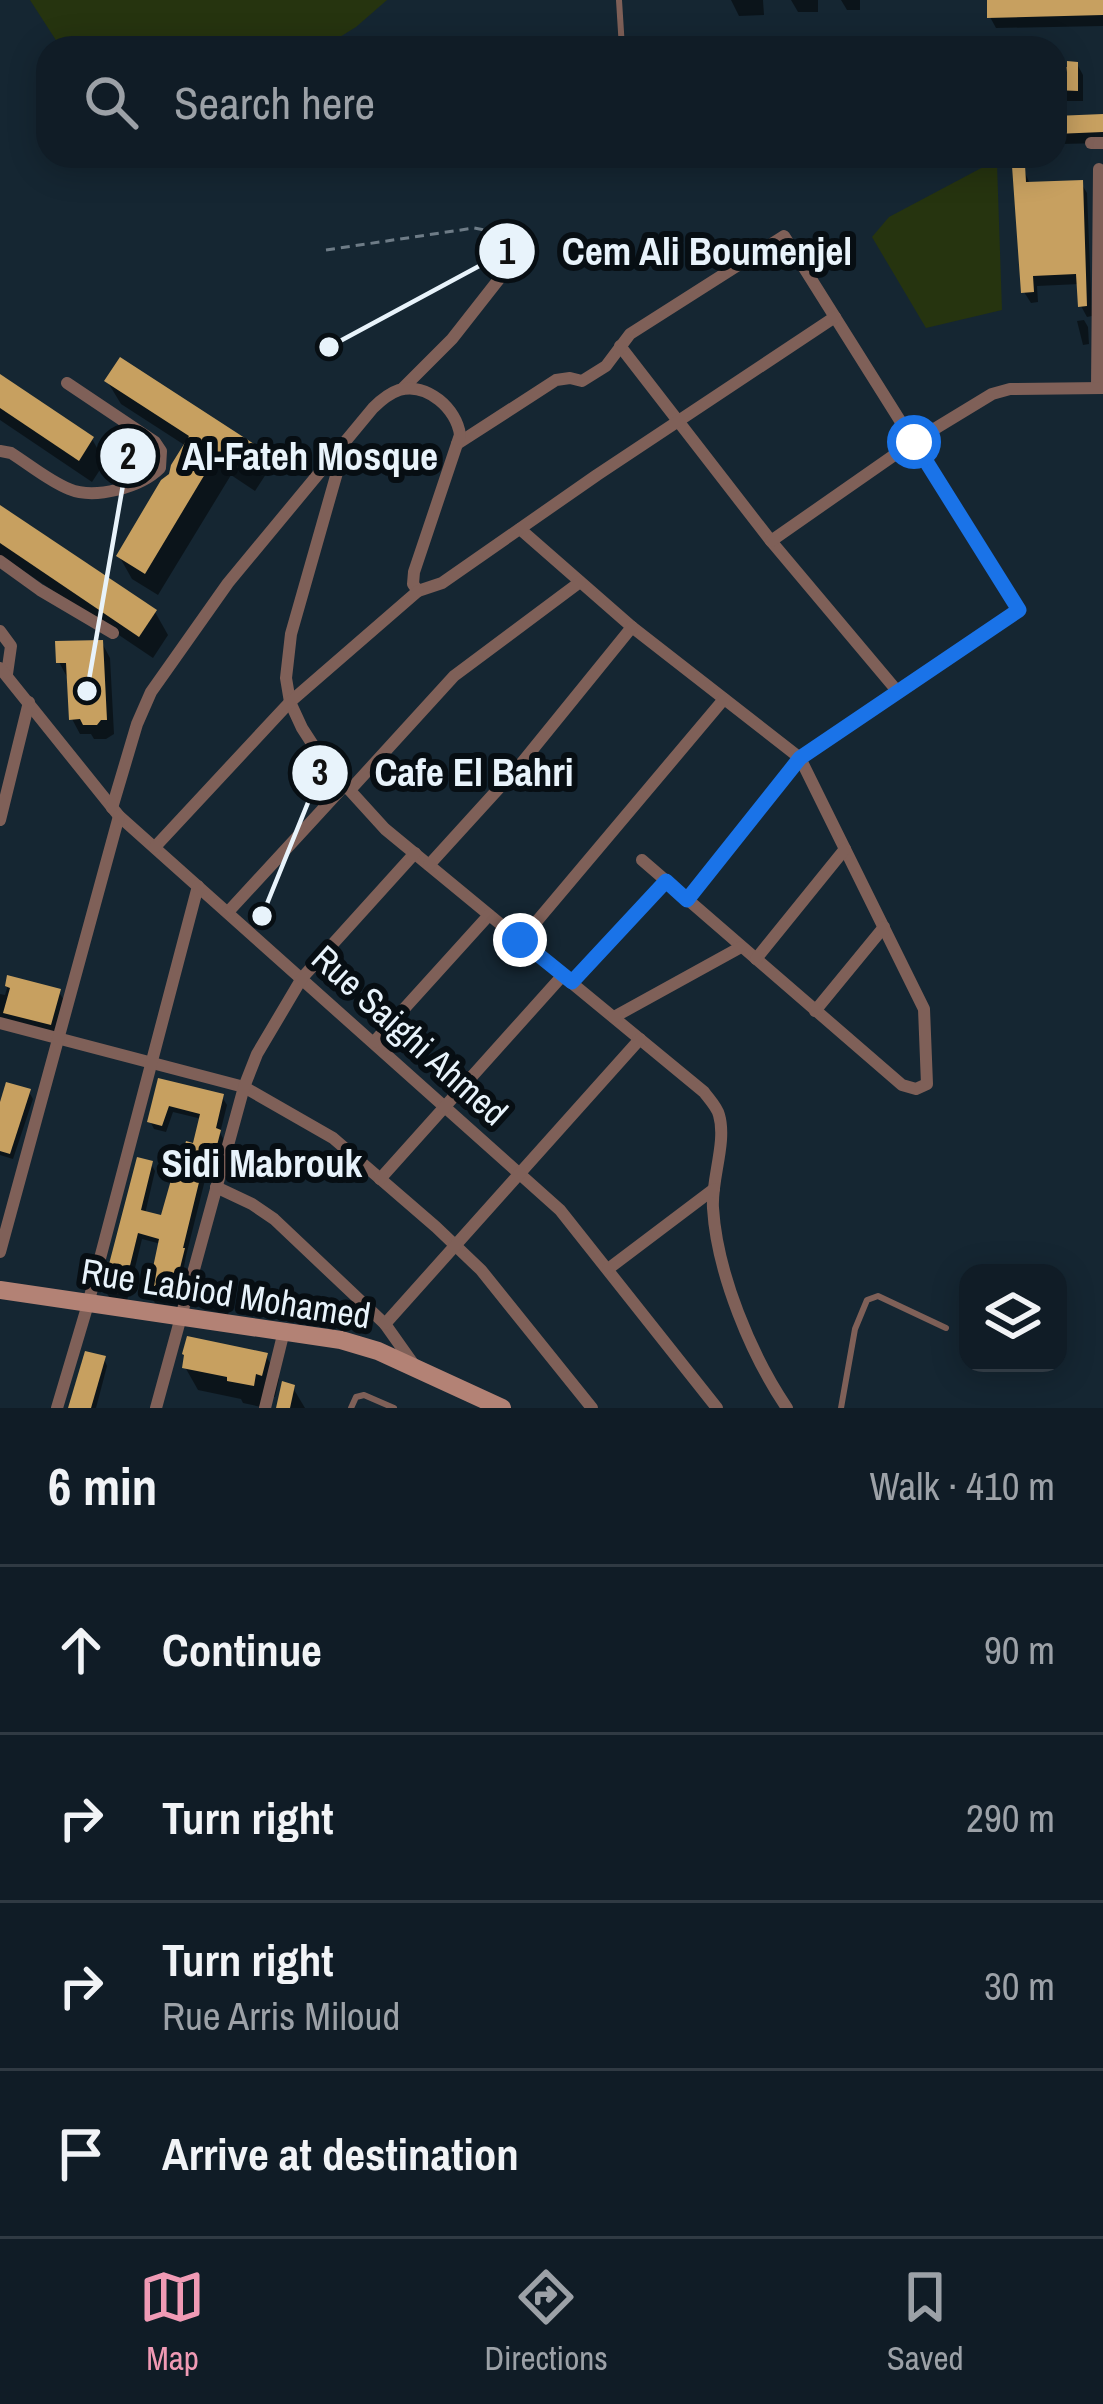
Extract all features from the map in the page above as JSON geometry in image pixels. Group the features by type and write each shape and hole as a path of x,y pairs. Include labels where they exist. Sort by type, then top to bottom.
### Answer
{"street":[{"path":"771,541 992,394 1010,388 1100,388 1099,169"},
{"path":"457,444 556,380 582,381 606,367 630,334 784,236 1019,610 800,758 687,900"},
{"path":"0,1252 137,724 151,692 228,583 373,407 402,389 452,338 503,274"},
{"path":"155,848 290,703 418,591 442,583 836,317"},
{"path":"620,346 771,541 898,692"},
{"path":"0,451 73,491 118,490 148,480 160,468 162,459 155,442 68,382"},
{"path":"402,389 428,393 450,409 460,435 414,572 418,591"},
{"path":"346,441 291,634 286,678 290,703 324,762 385,829 704,1092 719,1113 721,1134 712,1204 716,1232 750,1344 787,1408"},
{"path":"520,529 632,627 800,758 925,1009 927,1084 916,1089 902,1085 642,860"},
{"path":"0,561 113,633"},
{"path":"228,912 454,676 580,581"},
{"path":"429,865 520,765 632,627"},
{"path":"0,631 11,646 3,671"},
{"name":"Rue Saighi Ahmed","path":"3,671 116,812 560,1210 717,1408"},
{"path":"520,940 724,699"},
{"path":"0,820 28,702"},
{"path":"756,959 845,849"},
{"path":"156,1408 257,1054 302,978 415,853"},
{"path":"380,1179 666,881"},
{"path":"57,1408 198,886"},
{"path":"374,1042 489,914"},
{"path":"815,1011 884,927"},
{"path":"614,1018 741,947"},
{"path":"0,1023 244,1087 333,1138 456,1246 592,1408"},
{"path":"385,1324 640,1039"},
{"path":"216,1187 274,1219 385,1324 416,1368"},
{"path":"608,1269 714,1189"},
{"name":"Rue Labiod Mohamed","path":"0,1290 341,1340 378,1351 502,1408"},
{"path":"265,1408 284,1331"}],"lane":[{"path":"619,0 621,36"},
{"path":"841,1408 855,1329 867,1300 878,1296 946,1328"},
{"path":"351,1408 356,1397 364,1395 394,1408"}],"path":[{"path":"326,250 474,228 496,232 502,246 503,274"}],"green space":[{"path":"30,0 387,0 341,36 53,36"},
{"path":"981,168 997,168 1002,310 926,328 872,237 889,217"}],"building":[{"path":"987,0 1103,0 1103,15 987,18"},
{"path":"1067,61 1078,62 1078,91 1067,91"},
{"path":"1103,114 1103,132 1067,134 1067,116"},
{"path":"1012,168 1025,168 1026,182 1083,180 1087,306 1078,307 1076,274 1033,276 1034,292 1021,293"},
{"path":"120,357 257,446 241,470 217,454 145,574 116,556 189,436 104,381"},
{"path":"0,374 94,437 79,461 0,408"},
{"path":"0,505 157,610 139,637 0,543"},
{"path":"103,640 107,720 83,725 80,719 69,720 66,663 56,663 55,641"},
{"path":"7,975 61,989 51,1025 3,1013 10,988 5,986"},
{"path":"158,1078 224,1094 216,1128 221,1130 210,1172 202,1170 175,1301 147,1296 159,1239 138,1233 123,1294 102,1291 137,1157 153,1161 141,1210 161,1215 186,1141 193,1143 200,1114 169,1106 162,1126 147,1122"},
{"path":"6,1082 31,1089 10,1154 0,1151 0,1102"},
{"path":"202,1281 230,1287 225,1309 196,1302"},
{"path":"187,1336 268,1353 262,1376 256,1374 254,1386 182,1368"},
{"path":"85,1351 106,1356 91,1408 68,1408"},
{"path":"282,1381 295,1385 290,1408 276,1408"}],"place":[{"name":"Cem Ali Boumenjel","path":"329,347"},
{"name":"Al-Fateh Mosque","path":"87,691"},
{"name":"Cafe El Bahri","path":"262,916"}],"district":[{"name":"Sidi Mabrouk","path":"262,1163"}],"route":[{"path":"520,940 572,982 666,881 687,900 800,758 1019,610 914,442"}]}
